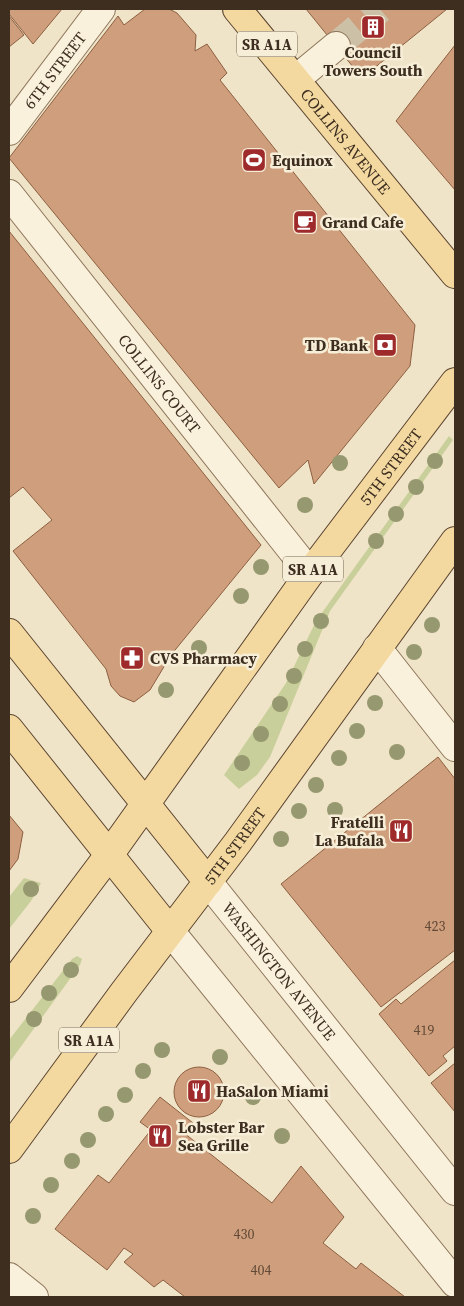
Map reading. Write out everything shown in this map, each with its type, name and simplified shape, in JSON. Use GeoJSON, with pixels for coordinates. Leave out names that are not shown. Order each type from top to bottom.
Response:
{"type":"FeatureCollection","features":[{"type":"Feature","properties":{"kind":"main road","name":"COLLINS AVENUE"},"geometry":{"type":"LineString","coordinates":[[238,9],[455,274]]}},
{"type":"Feature","properties":{"kind":"main road","name":"5TH STREET"},"geometry":{"type":"LineString","coordinates":[[9,988],[110,854],[310,573],[455,382]]}},
{"type":"Feature","properties":{"kind":"main road","name":"5TH STREET"},"geometry":{"type":"LineString","coordinates":[[9,1149],[208,882],[455,541]]}},
{"type":"Feature","properties":{"kind":"main road","name":"WASHINGTON AVENUE"},"geometry":{"type":"LineString","coordinates":[[9,633],[146,802],[208,882]]}},
{"type":"Feature","properties":{"kind":"main road"},"geometry":{"type":"LineString","coordinates":[[9,729],[170,931]]}},
{"type":"Feature","properties":{"kind":"street","name":"6TH STREET"},"geometry":{"type":"LineString","coordinates":[[9,131],[101,9]]}},
{"type":"Feature","properties":{"kind":"street"},"geometry":{"type":"LineString","coordinates":[[296,80],[336,46]]}},
{"type":"Feature","properties":{"kind":"street","name":"COLLINS COURT"},"geometry":{"type":"LineString","coordinates":[[9,194],[310,573]]}},
{"type":"Feature","properties":{"kind":"street"},"geometry":{"type":"LineString","coordinates":[[377,648],[455,747]]}},
{"type":"Feature","properties":{"kind":"street","name":"WASHINGTON AVENUE"},"geometry":{"type":"LineString","coordinates":[[208,882],[455,1191]]}},
{"type":"Feature","properties":{"kind":"street"},"geometry":{"type":"LineString","coordinates":[[170,931],[455,1283]]}},
{"type":"Feature","properties":{"kind":"street"},"geometry":{"type":"LineString","coordinates":[[9,1277],[34,1297]]}},
{"type":"Feature","properties":{"kind":"green space"},"geometry":{"type":"Polygon","coordinates":[[[449,436],[453,440],[330,611],[270,757],[257,775],[239,789],[224,775],[286,683],[316,621],[449,436]]]}},
{"type":"Feature","properties":{"kind":"green space"},"geometry":{"type":"Polygon","coordinates":[[[24,878],[41,883],[31,901],[9,929],[9,897],[24,878]]]}},
{"type":"Feature","properties":{"kind":"green space"},"geometry":{"type":"Polygon","coordinates":[[[77,956],[82,959],[80,965],[9,1063],[9,1040],[72,959],[77,956]]]}},
{"type":"Feature","properties":{"kind":"building"},"geometry":{"type":"Polygon","coordinates":[[[9,9],[62,9],[33,44],[9,14],[9,9]]]}},
{"type":"Feature","properties":{"kind":"building"},"geometry":{"type":"Polygon","coordinates":[[[145,9],[169,9],[177,13],[196,35],[195,51],[207,44],[227,73],[220,80],[415,325],[410,366],[314,484],[308,460],[279,488],[9,158],[118,16],[124,25],[145,9]]]}},
{"type":"Feature","properties":{"kind":"building","name":"Council Towers South"},"geometry":{"type":"Polygon","coordinates":[[[306,9],[447,9],[362,78],[306,9]]]}},
{"type":"Feature","properties":{"kind":"building"},"geometry":{"type":"Polygon","coordinates":[[[9,16],[24,35],[9,47],[9,16]]]}},
{"type":"Feature","properties":{"kind":"building"},"geometry":{"type":"Polygon","coordinates":[[[455,45],[455,190],[396,121],[455,45]]]}},
{"type":"Feature","properties":{"kind":"building"},"geometry":{"type":"Polygon","coordinates":[[[9,231],[261,545],[171,655],[150,690],[134,702],[120,696],[111,686],[106,669],[13,551],[52,520],[23,487],[9,498],[9,231]]]}},
{"type":"Feature","properties":{"kind":"building","name":"Fratelli La Bufala"},"geometry":{"type":"Polygon","coordinates":[[[438,757],[455,779],[455,950],[381,1007],[281,884],[438,757]]]}},
{"type":"Feature","properties":{"kind":"building"},"geometry":{"type":"Polygon","coordinates":[[[9,815],[23,832],[18,859],[9,871],[9,815]]]}},
{"type":"Feature","properties":{"kind":"building"},"geometry":{"type":"Polygon","coordinates":[[[455,960],[455,1046],[443,1056],[447,1061],[429,1076],[379,1014],[396,999],[401,1004],[455,960]]]}},
{"type":"Feature","properties":{"kind":"building"},"geometry":{"type":"Polygon","coordinates":[[[455,1063],[455,1112],[431,1083],[455,1063]]]}},
{"type":"Feature","properties":{"kind":"building"},"geometry":{"type":"Polygon","coordinates":[[[199,1067],[208,1069],[219,1078],[224,1092],[222,1101],[213,1112],[199,1117],[190,1115],[179,1106],[174,1092],[176,1083],[185,1072],[199,1067]]]}},
{"type":"Feature","properties":{"kind":"building"},"geometry":{"type":"Polygon","coordinates":[[[160,1097],[193,1123],[184,1133],[272,1203],[301,1166],[344,1217],[323,1243],[356,1269],[361,1263],[405,1297],[185,1297],[163,1280],[154,1287],[124,1262],[133,1254],[124,1248],[107,1270],[55,1229],[98,1175],[109,1183],[151,1130],[140,1122],[160,1097]]]}},
{"type":"Feature","properties":{"kind":"tunnel"},"geometry":{"type":"LineString","coordinates":[[336,46],[380,9]]}},
{"type":"Feature","properties":{"kind":"place","name":"Council Towers South"},"geometry":{"type":"Point","coordinates":[373,27]}},
{"type":"Feature","properties":{"kind":"place","name":"Equinox"},"geometry":{"type":"Point","coordinates":[254,160]}},
{"type":"Feature","properties":{"kind":"place","name":"Grand Cafe"},"geometry":{"type":"Point","coordinates":[305,222]}},
{"type":"Feature","properties":{"kind":"place","name":"TD Bank"},"geometry":{"type":"Point","coordinates":[385,345]}},
{"type":"Feature","properties":{"kind":"place","name":"CVS Pharmacy"},"geometry":{"type":"Point","coordinates":[132,658]}},
{"type":"Feature","properties":{"kind":"place","name":"Fratelli La Bufala"},"geometry":{"type":"Point","coordinates":[401,831]}},
{"type":"Feature","properties":{"kind":"place","name":"HaSalon Miami"},"geometry":{"type":"Point","coordinates":[199,1091]}},
{"type":"Feature","properties":{"kind":"place","name":"Lobster Bar Sea Grille"},"geometry":{"type":"Point","coordinates":[160,1136]}}]}
